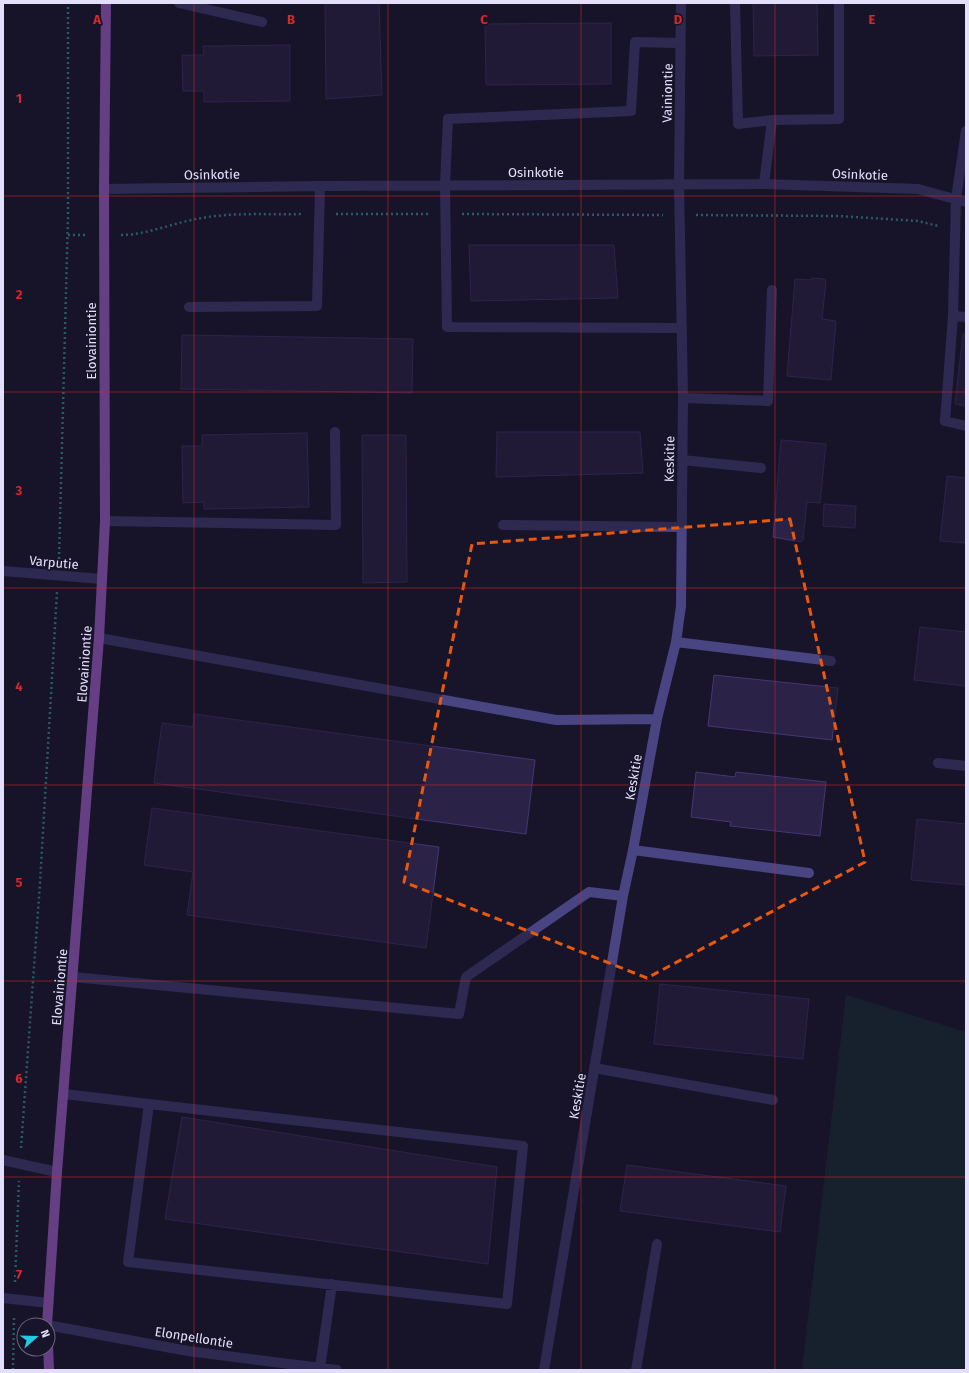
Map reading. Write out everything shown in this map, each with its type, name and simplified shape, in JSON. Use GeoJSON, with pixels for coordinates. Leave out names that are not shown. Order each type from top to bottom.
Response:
{"type":"FeatureCollection","features":[{"type":"Feature","properties":{"kind":"main road","name":"Elovainiontie"},"geometry":{"type":"LineString","coordinates":[[47,1317],[57,1172],[100,638],[105,521],[104,189],[106,3]]}},
{"type":"Feature","properties":{"kind":"main road"},"geometry":{"type":"LineString","coordinates":[[48,1357],[49,1370]]}},
{"type":"Feature","properties":{"kind":"street"},"geometry":{"type":"LineString","coordinates":[[179,3],[262,22]]}},
{"type":"Feature","properties":{"kind":"street","name":"Vainiontie"},"geometry":{"type":"LineString","coordinates":[[679,184],[681,3]]}},
{"type":"Feature","properties":{"kind":"street"},"geometry":{"type":"LineString","coordinates":[[735,3],[738,124],[772,120],[839,119],[840,3]]}},
{"type":"Feature","properties":{"kind":"street"},"geometry":{"type":"LineString","coordinates":[[680,43],[635,42],[631,111],[448,119],[445,185],[447,327],[682,328]]}},
{"type":"Feature","properties":{"kind":"street"},"geometry":{"type":"LineString","coordinates":[[764,184],[772,120]]}},
{"type":"Feature","properties":{"kind":"street"},"geometry":{"type":"LineString","coordinates":[[966,131],[961,201],[954,229],[953,316],[944,421],[966,426]]}},
{"type":"Feature","properties":{"kind":"street","name":"Keskitie"},"geometry":{"type":"LineString","coordinates":[[544,1370],[623,896],[657,719],[676,642],[681,606],[683,398],[679,184]]}},
{"type":"Feature","properties":{"kind":"street","name":"Osinkotie"},"geometry":{"type":"LineString","coordinates":[[104,189],[445,185],[764,184],[918,188],[961,201]]}},
{"type":"Feature","properties":{"kind":"street"},"geometry":{"type":"LineString","coordinates":[[189,307],[317,306],[320,186]]}},
{"type":"Feature","properties":{"kind":"street"},"geometry":{"type":"LineString","coordinates":[[683,398],[768,401],[772,290]]}},
{"type":"Feature","properties":{"kind":"street"},"geometry":{"type":"LineString","coordinates":[[953,316],[966,317]]}},
{"type":"Feature","properties":{"kind":"street"},"geometry":{"type":"LineString","coordinates":[[105,521],[336,525],[335,432]]}},
{"type":"Feature","properties":{"kind":"street"},"geometry":{"type":"LineString","coordinates":[[682,460],[761,468]]}},
{"type":"Feature","properties":{"kind":"street"},"geometry":{"type":"LineString","coordinates":[[504,525],[682,527]]}},
{"type":"Feature","properties":{"kind":"street","name":"Varputie"},"geometry":{"type":"LineString","coordinates":[[3,571],[102,579]]}},
{"type":"Feature","properties":{"kind":"street"},"geometry":{"type":"LineString","coordinates":[[100,638],[556,720],[657,719]]}},
{"type":"Feature","properties":{"kind":"street"},"geometry":{"type":"LineString","coordinates":[[676,642],[831,661]]}},
{"type":"Feature","properties":{"kind":"street"},"geometry":{"type":"LineString","coordinates":[[938,763],[966,766]]}},
{"type":"Feature","properties":{"kind":"street"},"geometry":{"type":"LineString","coordinates":[[633,850],[809,873]]}},
{"type":"Feature","properties":{"kind":"street"},"geometry":{"type":"LineString","coordinates":[[73,977],[459,1014],[466,977],[589,892],[623,896]]}},
{"type":"Feature","properties":{"kind":"street"},"geometry":{"type":"LineString","coordinates":[[594,1068],[773,1100]]}},
{"type":"Feature","properties":{"kind":"street"},"geometry":{"type":"LineString","coordinates":[[64,1094],[523,1146],[507,1304],[128,1262],[149,1104]]}},
{"type":"Feature","properties":{"kind":"street"},"geometry":{"type":"LineString","coordinates":[[3,1160],[20,1162],[57,1172]]}},
{"type":"Feature","properties":{"kind":"street"},"geometry":{"type":"LineString","coordinates":[[636,1370],[657,1244]]}},
{"type":"Feature","properties":{"kind":"street"},"geometry":{"type":"LineString","coordinates":[[320,1368],[332,1284]]}},
{"type":"Feature","properties":{"kind":"street"},"geometry":{"type":"LineString","coordinates":[[3,1298],[48,1303]]}},
{"type":"Feature","properties":{"kind":"street","name":"Elonpellontie"},"geometry":{"type":"LineString","coordinates":[[56,1327],[188,1351],[337,1370]]}},
{"type":"Feature","properties":{"kind":"path"},"geometry":{"type":"LineString","coordinates":[[13,1370],[14,1300],[20,1162],[40,883],[58,575],[68,235],[68,3]]}},
{"type":"Feature","properties":{"kind":"path"},"geometry":{"type":"LineString","coordinates":[[68,235],[129,235],[203,218],[235,214],[838,216],[918,221],[954,229]]}},
{"type":"Feature","properties":{"kind":"highlighted area"},"geometry":{"type":"Polygon","coordinates":[[[790,519],[865,862],[647,978],[404,882],[472,544],[790,519]]]}},
{"type":"Feature","properties":{"kind":"green space"},"geometry":{"type":"Polygon","coordinates":[[[846,995],[966,1032],[966,1370],[802,1370],[846,995]]]}},
{"type":"Feature","properties":{"kind":"building"},"geometry":{"type":"Polygon","coordinates":[[[325,3],[379,3],[382,95],[326,99],[325,3]]]}},
{"type":"Feature","properties":{"kind":"building"},"geometry":{"type":"Polygon","coordinates":[[[753,3],[817,3],[818,55],[754,56],[753,3]]]}},
{"type":"Feature","properties":{"kind":"building"},"geometry":{"type":"Polygon","coordinates":[[[611,23],[611,84],[486,85],[485,24],[611,23]]]}},
{"type":"Feature","properties":{"kind":"building"},"geometry":{"type":"Polygon","coordinates":[[[290,45],[290,101],[204,102],[204,91],[183,91],[182,55],[204,55],[203,46],[290,45]]]}},
{"type":"Feature","properties":{"kind":"building"},"geometry":{"type":"Polygon","coordinates":[[[469,245],[614,245],[618,298],[471,301],[469,245]]]}},
{"type":"Feature","properties":{"kind":"building"},"geometry":{"type":"Polygon","coordinates":[[[812,278],[824,279],[826,281],[822,319],[836,321],[831,380],[787,376],[795,279],[810,280],[812,278]]]}},
{"type":"Feature","properties":{"kind":"building"},"geometry":{"type":"Polygon","coordinates":[[[963,334],[966,334],[966,406],[955,404],[963,334]]]}},
{"type":"Feature","properties":{"kind":"building"},"geometry":{"type":"Polygon","coordinates":[[[182,335],[413,339],[412,393],[181,389],[182,335]]]}},
{"type":"Feature","properties":{"kind":"building"},"geometry":{"type":"Polygon","coordinates":[[[497,432],[640,432],[643,473],[496,477],[497,432]]]}},
{"type":"Feature","properties":{"kind":"building"},"geometry":{"type":"Polygon","coordinates":[[[307,433],[309,507],[204,509],[204,502],[183,503],[182,446],[202,446],[202,435],[307,433]]]}},
{"type":"Feature","properties":{"kind":"building"},"geometry":{"type":"Polygon","coordinates":[[[362,435],[406,435],[407,582],[363,583],[362,435]]]}},
{"type":"Feature","properties":{"kind":"building"},"geometry":{"type":"Polygon","coordinates":[[[781,440],[826,444],[820,503],[807,502],[803,540],[801,542],[773,537],[781,440]]]}},
{"type":"Feature","properties":{"kind":"building"},"geometry":{"type":"Polygon","coordinates":[[[947,476],[966,478],[966,543],[940,541],[947,476]]]}},
{"type":"Feature","properties":{"kind":"building"},"geometry":{"type":"Polygon","coordinates":[[[824,504],[856,506],[855,528],[823,526],[824,504]]]}},
{"type":"Feature","properties":{"kind":"building"},"geometry":{"type":"Polygon","coordinates":[[[920,627],[966,632],[966,686],[914,680],[920,627]]]}},
{"type":"Feature","properties":{"kind":"building"},"geometry":{"type":"Polygon","coordinates":[[[714,675],[838,688],[832,740],[708,726],[714,675]]]}},
{"type":"Feature","properties":{"kind":"building"},"geometry":{"type":"Polygon","coordinates":[[[194,714],[535,760],[526,834],[154,783],[162,723],[193,727],[194,714]]]}},
{"type":"Feature","properties":{"kind":"building"},"geometry":{"type":"Polygon","coordinates":[[[696,772],[735,777],[736,772],[826,782],[820,836],[730,826],[731,822],[691,817],[696,772]]]}},
{"type":"Feature","properties":{"kind":"building"},"geometry":{"type":"Polygon","coordinates":[[[152,808],[439,847],[426,948],[187,915],[193,872],[144,865],[152,808]]]}},
{"type":"Feature","properties":{"kind":"building"},"geometry":{"type":"Polygon","coordinates":[[[917,819],[966,824],[966,885],[911,880],[917,819]]]}},
{"type":"Feature","properties":{"kind":"building"},"geometry":{"type":"Polygon","coordinates":[[[660,984],[809,999],[803,1059],[654,1044],[660,984]]]}},
{"type":"Feature","properties":{"kind":"building"},"geometry":{"type":"Polygon","coordinates":[[[182,1117],[497,1167],[488,1264],[165,1219],[182,1117]]]}},
{"type":"Feature","properties":{"kind":"building"},"geometry":{"type":"Polygon","coordinates":[[[627,1165],[786,1186],[780,1232],[620,1211],[627,1165]]]}}]}
